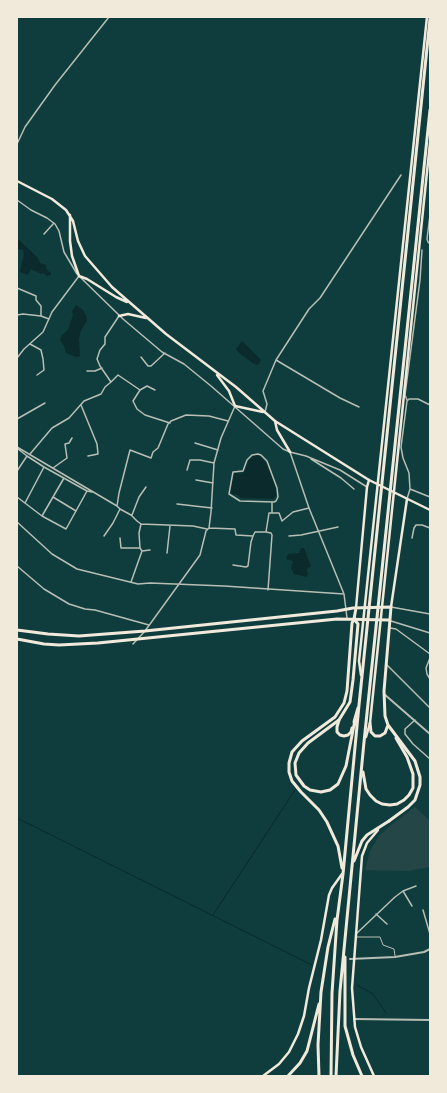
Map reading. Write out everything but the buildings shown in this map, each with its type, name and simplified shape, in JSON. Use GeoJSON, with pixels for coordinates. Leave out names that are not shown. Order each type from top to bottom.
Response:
{"type":"FeatureCollection","features":[{"type":"Feature","properties":{"kind":"highway"},"geometry":{"type":"LineString","coordinates":[[331,1076],[332,993],[338,908],[343,874],[362,678],[361,662],[430,20]]}},
{"type":"Feature","properties":{"kind":"highway"},"geometry":{"type":"LineString","coordinates":[[336,1076],[339,1003],[364,742],[374,662],[430,110]]}},
{"type":"Feature","properties":{"kind":"highway"},"geometry":{"type":"LineString","coordinates":[[17,630],[79,636],[145,631],[356,608],[391,607],[385,671],[385,716],[388,725],[407,756],[414,774],[413,788],[409,795],[397,804],[382,804],[370,795],[366,789],[362,767]]}},
{"type":"Feature","properties":{"kind":"highway"},"geometry":{"type":"LineString","coordinates":[[343,874],[338,846],[327,822],[319,810],[292,781],[289,772],[289,763],[292,752],[302,741],[335,717],[344,703],[347,691],[352,623],[356,608]]}},
{"type":"Feature","properties":{"kind":"highway"},"geometry":{"type":"LineString","coordinates":[[17,639],[58,645],[98,644],[347,618],[389,620]]}},
{"type":"Feature","properties":{"kind":"highway"},"geometry":{"type":"LineString","coordinates":[[354,619],[358,624],[352,693],[349,705],[336,727],[337,732],[342,736],[348,735],[351,732],[359,705]]}},
{"type":"Feature","properties":{"kind":"highway"},"geometry":{"type":"LineString","coordinates":[[339,720],[308,743],[297,756],[295,763],[296,775],[306,788],[321,792],[330,790],[338,784],[346,766],[359,705]]}},
{"type":"Feature","properties":{"kind":"highway"},"geometry":{"type":"LineString","coordinates":[[370,723],[371,732],[375,736],[380,736],[385,733],[388,725]]}},
{"type":"Feature","properties":{"kind":"highway"},"geometry":{"type":"LineString","coordinates":[[352,868],[362,841],[373,830],[389,821],[415,800],[420,784],[420,776],[415,761],[396,738]]}},
{"type":"Feature","properties":{"kind":"highway"},"geometry":{"type":"LineString","coordinates":[[288,1076],[300,1064],[307,1052],[312,1036],[328,947],[338,908]]}},
{"type":"Feature","properties":{"kind":"highway"},"geometry":{"type":"LineString","coordinates":[[346,932],[345,1026],[353,1055],[362,1076]]}},
{"type":"Feature","properties":{"kind":"highway"},"geometry":{"type":"LineString","coordinates":[[319,1076],[318,1045],[321,992]]}},
{"type":"Feature","properties":{"kind":"main road"},"geometry":{"type":"LineString","coordinates":[[361,662],[426,17]]}},
{"type":"Feature","properties":{"kind":"main road"},"geometry":{"type":"LineString","coordinates":[[364,742],[370,723],[374,662],[430,143]]}},
{"type":"Feature","properties":{"kind":"main road"},"geometry":{"type":"LineString","coordinates":[[17,181],[52,199],[70,214],[78,241],[86,256],[106,281],[166,334],[247,396],[275,421],[369,480],[430,510]]}},
{"type":"Feature","properties":{"kind":"main road"},"geometry":{"type":"LineString","coordinates":[[70,214],[71,248],[79,276],[87,279],[116,297],[130,303]]}},
{"type":"Feature","properties":{"kind":"main road"},"geometry":{"type":"LineString","coordinates":[[119,316],[128,314],[147,318]]}},
{"type":"Feature","properties":{"kind":"main road"},"geometry":{"type":"LineString","coordinates":[[215,371],[229,391],[235,406],[265,413]]}},
{"type":"Feature","properties":{"kind":"main road"},"geometry":{"type":"LineString","coordinates":[[275,421],[277,430],[290,452]]}},
{"type":"Feature","properties":{"kind":"main road"},"geometry":{"type":"LineString","coordinates":[[356,608],[367,487],[369,480]]}},
{"type":"Feature","properties":{"kind":"main road"},"geometry":{"type":"LineString","coordinates":[[391,607],[407,499]]}},
{"type":"Feature","properties":{"kind":"main road"},"geometry":{"type":"LineString","coordinates":[[374,1076],[361,1047],[354,1019],[352,988],[362,856],[367,843],[375,832],[389,821]]}},
{"type":"Feature","properties":{"kind":"main road"},"geometry":{"type":"LineString","coordinates":[[263,1076],[279,1064],[289,1052],[298,1034],[304,1016],[329,895],[332,888],[343,874]]}},
{"type":"Feature","properties":{"kind":"street"},"geometry":{"type":"LineString","coordinates":[[17,144],[25,127],[55,85],[109,17]]}},
{"type":"Feature","properties":{"kind":"street"},"geometry":{"type":"LineString","coordinates":[[265,413],[267,404],[263,391],[276,360],[309,309],[320,298],[401,174]]}},
{"type":"Feature","properties":{"kind":"street"},"geometry":{"type":"LineString","coordinates":[[17,200],[54,223],[59,231],[64,252],[79,276],[119,316],[164,353],[184,364],[235,406],[283,449],[340,470],[367,487]]}},
{"type":"Feature","properties":{"kind":"street"},"geometry":{"type":"LineString","coordinates":[[430,215],[427,239],[430,244]]}},
{"type":"Feature","properties":{"kind":"street"},"geometry":{"type":"LineString","coordinates":[[44,234],[54,223]]}},
{"type":"Feature","properties":{"kind":"street"},"geometry":{"type":"LineString","coordinates":[[407,499],[410,489],[408,473],[401,447],[407,400],[405,394],[420,280],[422,250]]}},
{"type":"Feature","properties":{"kind":"street"},"geometry":{"type":"LineString","coordinates":[[17,358],[24,349],[43,332],[52,312],[79,276]]}},
{"type":"Feature","properties":{"kind":"street"},"geometry":{"type":"LineString","coordinates":[[17,288],[36,296],[36,300],[41,306],[40,316]]}},
{"type":"Feature","properties":{"kind":"street"},"geometry":{"type":"LineString","coordinates":[[17,315],[24,314],[40,316],[49,319]]}},
{"type":"Feature","properties":{"kind":"street"},"geometry":{"type":"LineString","coordinates":[[111,382],[97,359],[100,350],[105,344],[105,338],[108,332],[119,316]]}},
{"type":"Feature","properties":{"kind":"street"},"geometry":{"type":"LineString","coordinates":[[30,344],[40,350],[43,359],[44,370],[37,374]]}},
{"type":"Feature","properties":{"kind":"street"},"geometry":{"type":"LineString","coordinates":[[141,357],[148,366],[151,366],[164,353]]}},
{"type":"Feature","properties":{"kind":"street"},"geometry":{"type":"LineString","coordinates":[[276,360],[340,398],[359,407]]}},
{"type":"Feature","properties":{"kind":"street"},"geometry":{"type":"LineString","coordinates":[[87,371],[95,371],[102,368]]}},
{"type":"Feature","properties":{"kind":"street"},"geometry":{"type":"LineString","coordinates":[[30,455],[52,428],[69,418],[84,401],[101,394],[105,387],[118,375],[140,390]]}},
{"type":"Feature","properties":{"kind":"street"},"geometry":{"type":"LineString","coordinates":[[155,390],[148,386],[140,390],[132,401],[137,409],[145,415],[170,423]]}},
{"type":"Feature","properties":{"kind":"street"},"geometry":{"type":"LineString","coordinates":[[407,400],[418,399],[430,405]]}},
{"type":"Feature","properties":{"kind":"street"},"geometry":{"type":"LineString","coordinates":[[17,419],[45,403]]}},
{"type":"Feature","properties":{"kind":"street"},"geometry":{"type":"LineString","coordinates":[[81,405],[97,444],[98,454],[88,456]]}},
{"type":"Feature","properties":{"kind":"street"},"geometry":{"type":"LineString","coordinates":[[133,644],[150,625],[200,556],[208,529],[212,508],[214,463],[221,438],[235,406]]}},
{"type":"Feature","properties":{"kind":"street"},"geometry":{"type":"LineString","coordinates":[[117,506],[130,450],[151,458],[153,452],[158,448],[170,423],[186,415],[209,416],[228,421]]}},
{"type":"Feature","properties":{"kind":"street"},"geometry":{"type":"LineString","coordinates":[[53,468],[67,458],[65,444],[69,443],[72,438]]}},
{"type":"Feature","properties":{"kind":"street"},"geometry":{"type":"LineString","coordinates":[[195,443],[218,450]]}},
{"type":"Feature","properties":{"kind":"street"},"geometry":{"type":"LineString","coordinates":[[17,447],[132,515],[141,524],[193,526],[208,529],[235,529],[236,535],[253,536]]}},
{"type":"Feature","properties":{"kind":"street"},"geometry":{"type":"LineString","coordinates":[[17,447],[27,456],[44,467],[87,491],[94,492]]}},
{"type":"Feature","properties":{"kind":"street"},"geometry":{"type":"LineString","coordinates":[[290,452],[309,508],[344,594],[347,618]]}},
{"type":"Feature","properties":{"kind":"street"},"geometry":{"type":"LineString","coordinates":[[255,454],[259,454],[265,459],[276,485],[278,497],[276,501],[272,502],[240,501],[229,494],[233,472],[243,471],[248,460],[255,454]]}},
{"type":"Feature","properties":{"kind":"street"},"geometry":{"type":"LineString","coordinates":[[17,472],[27,456]]}},
{"type":"Feature","properties":{"kind":"street"},"geometry":{"type":"LineString","coordinates":[[310,458],[341,478],[354,489]]}},
{"type":"Feature","properties":{"kind":"street"},"geometry":{"type":"LineString","coordinates":[[187,470],[190,460],[200,460],[214,463]]}},
{"type":"Feature","properties":{"kind":"street"},"geometry":{"type":"LineString","coordinates":[[25,503],[44,467]]}},
{"type":"Feature","properties":{"kind":"street"},"geometry":{"type":"LineString","coordinates":[[42,516],[64,478]]}},
{"type":"Feature","properties":{"kind":"street"},"geometry":{"type":"LineString","coordinates":[[196,480],[213,483]]}},
{"type":"Feature","properties":{"kind":"street"},"geometry":{"type":"LineString","coordinates":[[132,515],[139,497],[146,487]]}},
{"type":"Feature","properties":{"kind":"street"},"geometry":{"type":"LineString","coordinates":[[410,489],[430,497]]}},
{"type":"Feature","properties":{"kind":"street"},"geometry":{"type":"LineString","coordinates":[[17,497],[42,516],[66,529],[87,491]]}},
{"type":"Feature","properties":{"kind":"street"},"geometry":{"type":"LineString","coordinates":[[53,497],[76,511]]}},
{"type":"Feature","properties":{"kind":"street"},"geometry":{"type":"LineString","coordinates":[[272,502],[272,513]]}},
{"type":"Feature","properties":{"kind":"street"},"geometry":{"type":"LineString","coordinates":[[178,504],[212,508]]}},
{"type":"Feature","properties":{"kind":"street"},"geometry":{"type":"LineString","coordinates":[[266,532],[269,513],[279,513],[282,521],[293,512],[309,508]]}},
{"type":"Feature","properties":{"kind":"street"},"geometry":{"type":"LineString","coordinates":[[104,536],[120,509]]}},
{"type":"Feature","properties":{"kind":"street"},"geometry":{"type":"LineString","coordinates":[[17,522],[52,554],[65,563],[82,570],[138,584],[150,583],[344,594]]}},
{"type":"Feature","properties":{"kind":"street"},"geometry":{"type":"LineString","coordinates":[[141,524],[139,533],[140,548],[142,551]]}},
{"type":"Feature","properties":{"kind":"street"},"geometry":{"type":"LineString","coordinates":[[412,538],[416,525],[422,524],[430,528]]}},
{"type":"Feature","properties":{"kind":"street"},"geometry":{"type":"LineString","coordinates":[[167,553],[170,526]]}},
{"type":"Feature","properties":{"kind":"street"},"geometry":{"type":"LineString","coordinates":[[289,536],[301,536],[338,527]]}},
{"type":"Feature","properties":{"kind":"street"},"geometry":{"type":"LineString","coordinates":[[233,565],[248,566],[251,542],[254,532],[270,532],[272,536],[268,590]]}},
{"type":"Feature","properties":{"kind":"street"},"geometry":{"type":"LineString","coordinates":[[120,538],[121,548],[140,548]]}},
{"type":"Feature","properties":{"kind":"street"},"geometry":{"type":"LineString","coordinates":[[142,551],[150,550]]}},
{"type":"Feature","properties":{"kind":"street"},"geometry":{"type":"LineString","coordinates":[[131,582],[142,551]]}},
{"type":"Feature","properties":{"kind":"street"},"geometry":{"type":"LineString","coordinates":[[17,566],[44,588],[69,604],[150,625]]}},
{"type":"Feature","properties":{"kind":"street"},"geometry":{"type":"LineString","coordinates":[[391,607],[430,614]]}},
{"type":"Feature","properties":{"kind":"street"},"geometry":{"type":"LineString","coordinates":[[389,620],[430,633]]}},
{"type":"Feature","properties":{"kind":"street"},"geometry":{"type":"LineString","coordinates":[[396,629],[398,623]]}},
{"type":"Feature","properties":{"kind":"street"},"geometry":{"type":"LineString","coordinates":[[388,627],[396,629],[430,654]]}},
{"type":"Feature","properties":{"kind":"street"},"geometry":{"type":"LineString","coordinates":[[430,658],[426,668],[430,679]]}},
{"type":"Feature","properties":{"kind":"street"},"geometry":{"type":"LineString","coordinates":[[386,664],[430,708]]}},
{"type":"Feature","properties":{"kind":"street"},"geometry":{"type":"LineString","coordinates":[[385,671],[390,668]]}},
{"type":"Feature","properties":{"kind":"street"},"geometry":{"type":"LineString","coordinates":[[384,694],[430,734]]}},
{"type":"Feature","properties":{"kind":"street"},"geometry":{"type":"LineString","coordinates":[[415,720],[405,729],[405,734],[413,744],[430,759]]}},
{"type":"Feature","properties":{"kind":"street"},"geometry":{"type":"LineString","coordinates":[[357,935],[395,896],[416,886]]}},
{"type":"Feature","properties":{"kind":"street"},"geometry":{"type":"LineString","coordinates":[[403,891],[412,906]]}},
{"type":"Feature","properties":{"kind":"street"},"geometry":{"type":"LineString","coordinates":[[423,910],[430,934]]}},
{"type":"Feature","properties":{"kind":"street"},"geometry":{"type":"LineString","coordinates":[[376,914],[387,924]]}},
{"type":"Feature","properties":{"kind":"street"},"geometry":{"type":"LineString","coordinates":[[350,959],[395,957],[424,952],[430,949]]}},
{"type":"Feature","properties":{"kind":"street"},"geometry":{"type":"LineString","coordinates":[[316,960],[321,959]]}},
{"type":"Feature","properties":{"kind":"street"},"geometry":{"type":"LineString","coordinates":[[354,1019],[430,1020]]}},
{"type":"Feature","properties":{"kind":"lane"},"geometry":{"type":"LineString","coordinates":[[357,935],[380,937],[383,945],[394,949],[395,957]]}},
{"type":"Feature","properties":{"kind":"shaded area"},"geometry":{"type":"Polygon","coordinates":[[[17,238],[38,258],[40,263],[46,265],[46,268],[51,275],[47,276],[31,269],[28,275],[20,272],[24,254],[23,250],[17,249],[17,238]]]}},
{"type":"Feature","properties":{"kind":"shaded area"},"geometry":{"type":"Polygon","coordinates":[[[76,305],[83,310],[87,318],[87,321],[81,330],[79,339],[80,356],[77,357],[66,353],[60,340],[62,335],[68,330],[73,315],[72,311],[76,305]]]}},
{"type":"Feature","properties":{"kind":"shaded area"},"geometry":{"type":"Polygon","coordinates":[[[242,341],[261,360],[258,365],[254,364],[236,349],[242,341]]]}},
{"type":"Feature","properties":{"kind":"shaded area"},"geometry":{"type":"Polygon","coordinates":[[[255,455],[260,456],[266,463],[276,487],[276,495],[274,499],[240,498],[238,495],[230,492],[234,473],[242,474],[249,459],[255,455]]]}},
{"type":"Feature","properties":{"kind":"shaded area"},"geometry":{"type":"Polygon","coordinates":[[[301,548],[304,548],[311,566],[307,569],[307,577],[293,574],[294,573],[291,569],[293,561],[286,559],[288,554],[299,553],[301,548]]]}},
{"type":"Feature","properties":{"kind":"shaded area"},"geometry":{"type":"Polygon","coordinates":[[[415,807],[430,821],[430,867],[408,871],[365,870],[370,851],[379,836],[415,807]]]}},
{"type":"Feature","properties":{"kind":"waterway"},"geometry":{"type":"LineString","coordinates":[[213,915],[295,790]]}},
{"type":"Feature","properties":{"kind":"waterway"},"geometry":{"type":"LineString","coordinates":[[17,818],[312,965]]}},
{"type":"Feature","properties":{"kind":"waterway"},"geometry":{"type":"LineString","coordinates":[[357,985],[373,994],[386,1013]]}}]}
